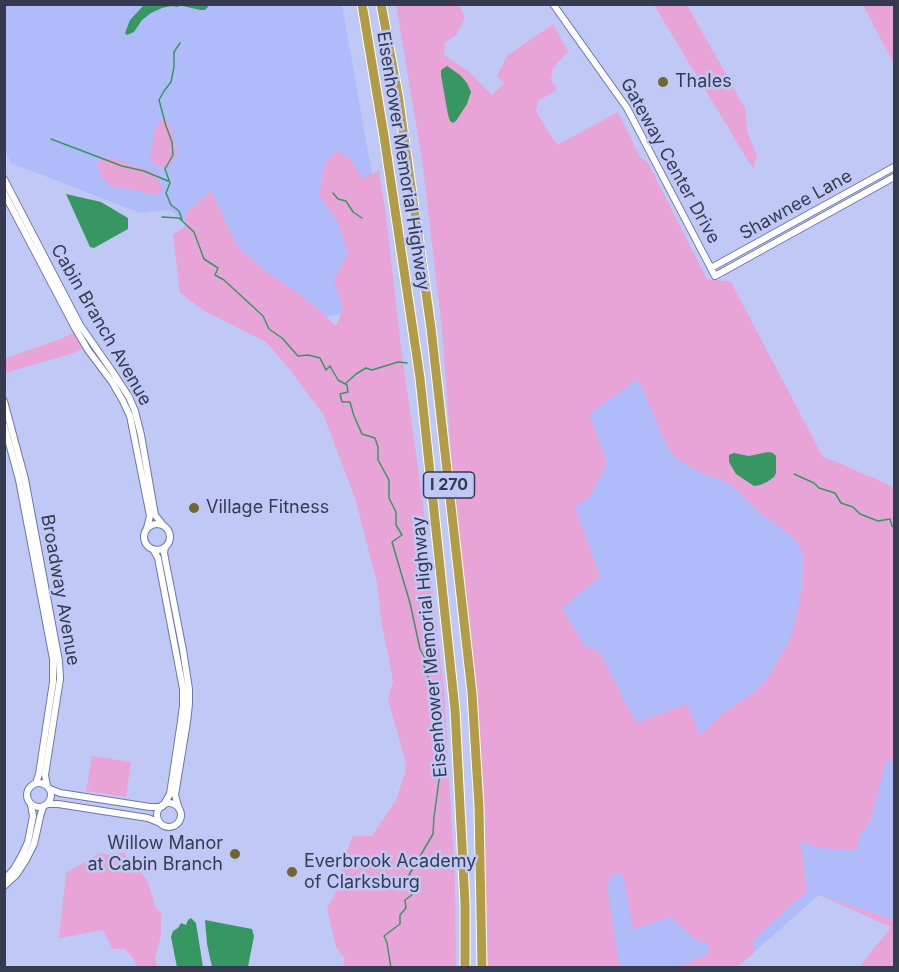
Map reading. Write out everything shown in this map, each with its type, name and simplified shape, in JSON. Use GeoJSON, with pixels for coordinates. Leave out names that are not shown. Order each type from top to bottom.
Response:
{"type":"FeatureCollection","features":[{"type":"Feature","properties":{"kind":"highway","name":"Eisenhower Memorial Highway"},"geometry":{"type":"LineString","coordinates":[[362,4],[420,378],[455,710],[465,904],[465,968]]}},
{"type":"Feature","properties":{"kind":"highway","name":"Eisenhower Memorial Highway"},"geometry":{"type":"LineString","coordinates":[[381,4],[398,95],[431,328],[470,672],[479,807],[482,968]]}},
{"type":"Feature","properties":{"kind":"street","name":"Gateway Center Drive"},"geometry":{"type":"LineString","coordinates":[[553,4],[627,108],[716,276]]}},
{"type":"Feature","properties":{"kind":"street","name":"Shawnee Lane"},"geometry":{"type":"LineString","coordinates":[[711,268],[894,167]]}},
{"type":"Feature","properties":{"kind":"street","name":"Shawnee Lane"},"geometry":{"type":"LineString","coordinates":[[716,276],[894,177]]}},
{"type":"Feature","properties":{"kind":"street","name":"Cabin Branch Avenue"},"geometry":{"type":"LineString","coordinates":[[4,179],[80,325],[112,370],[135,411],[155,515],[163,525]]}},
{"type":"Feature","properties":{"kind":"street","name":"Cabin Branch Avenue"},"geometry":{"type":"LineString","coordinates":[[4,193],[75,328],[112,382],[130,416],[150,516],[147,528]]}},
{"type":"Feature","properties":{"kind":"street","name":"Broadway Avenue"},"geometry":{"type":"LineString","coordinates":[[4,401],[25,479],[60,661],[60,679],[45,775],[48,787]]}},
{"type":"Feature","properties":{"kind":"street","name":"Broadway Avenue"},"geometry":{"type":"LineString","coordinates":[[4,424],[19,480],[53,667],[51,700],[36,783]]}},
{"type":"Feature","properties":{"kind":"street"},"geometry":{"type":"LineString","coordinates":[[156,524],[163,525],[170,534],[169,542],[165,547],[158,550],[153,549],[148,546],[144,535],[147,528],[156,524]]}},
{"type":"Feature","properties":{"kind":"street"},"geometry":{"type":"LineString","coordinates":[[31,805],[39,808],[58,804],[148,818],[169,827],[177,824],[181,818],[175,795],[189,704],[189,689],[164,557],[165,547]]}},
{"type":"Feature","properties":{"kind":"street"},"geometry":{"type":"LineString","coordinates":[[153,549],[158,558],[183,689],[182,713],[170,794],[158,813],[160,823]]}},
{"type":"Feature","properties":{"kind":"street"},"geometry":{"type":"LineString","coordinates":[[4,880],[14,869],[28,842],[33,816],[27,795],[30,787],[36,783],[60,793],[150,807],[170,804],[179,809]]}},
{"type":"Feature","properties":{"kind":"street"},"geometry":{"type":"LineString","coordinates":[[4,886],[16,875],[34,844],[40,817],[51,799],[52,794],[48,787]]}},
{"type":"Feature","properties":{"kind":"shaded area"},"geometry":{"type":"Polygon","coordinates":[[[207,4],[208,7],[205,10],[179,5],[162,8],[151,13],[142,20],[134,32],[127,35],[125,33],[130,20],[144,5],[207,4]]]}},
{"type":"Feature","properties":{"kind":"shaded area"},"geometry":{"type":"Polygon","coordinates":[[[4,5],[342,5],[395,304],[309,320],[233,256],[169,210],[140,213],[11,163],[4,148],[4,5]]]}},
{"type":"Feature","properties":{"kind":"shaded area"},"geometry":{"type":"Polygon","coordinates":[[[396,5],[459,5],[465,17],[457,34],[445,43],[444,55],[469,72],[492,95],[504,83],[497,76],[507,56],[553,24],[568,51],[553,68],[551,79],[557,90],[538,101],[536,112],[557,145],[618,112],[640,157],[648,163],[707,279],[731,282],[823,457],[894,487],[894,761],[886,760],[870,822],[859,836],[857,850],[820,848],[800,841],[807,891],[753,940],[754,953],[737,967],[677,967],[708,954],[708,943],[696,940],[670,917],[633,930],[623,874],[613,873],[607,886],[620,967],[488,967],[442,329],[422,160],[396,5]],[[638,379],[589,414],[607,463],[590,496],[575,507],[600,577],[562,608],[587,651],[589,646],[600,654],[636,723],[687,704],[700,735],[723,713],[753,693],[767,679],[785,648],[791,637],[798,611],[803,555],[797,542],[789,534],[761,514],[735,488],[693,469],[675,457],[668,448],[638,379]]]}},
{"type":"Feature","properties":{"kind":"shaded area"},"geometry":{"type":"Polygon","coordinates":[[[654,5],[687,5],[746,110],[747,132],[757,155],[753,169],[654,5]]]}},
{"type":"Feature","properties":{"kind":"shaded area"},"geometry":{"type":"Polygon","coordinates":[[[863,5],[894,5],[894,64],[863,5]]]}},
{"type":"Feature","properties":{"kind":"shaded area"},"geometry":{"type":"Polygon","coordinates":[[[447,66],[460,75],[471,92],[467,104],[453,123],[448,115],[441,75],[441,70],[447,66]]]}},
{"type":"Feature","properties":{"kind":"shaded area"},"geometry":{"type":"Polygon","coordinates":[[[163,117],[171,127],[177,152],[172,163],[165,169],[152,163],[150,157],[154,132],[163,117]]]}},
{"type":"Feature","properties":{"kind":"shaded area"},"geometry":{"type":"Polygon","coordinates":[[[336,151],[350,159],[363,179],[379,170],[386,215],[444,690],[455,878],[456,967],[343,967],[345,959],[336,947],[327,908],[342,881],[342,862],[353,836],[372,836],[396,800],[406,763],[388,699],[393,681],[381,620],[377,583],[355,498],[323,414],[266,342],[203,310],[180,293],[173,234],[184,228],[187,212],[211,191],[237,246],[265,271],[303,296],[336,326],[343,309],[334,280],[348,252],[337,220],[319,196],[325,163],[336,151]]]}},
{"type":"Feature","properties":{"kind":"shaded area"},"geometry":{"type":"Polygon","coordinates":[[[109,157],[156,173],[163,191],[155,195],[110,186],[100,174],[97,162],[109,157]]]}},
{"type":"Feature","properties":{"kind":"shaded area"},"geometry":{"type":"Polygon","coordinates":[[[644,162],[894,658],[894,920],[819,895],[737,967],[493,967],[502,298],[644,162]]]}},
{"type":"Feature","properties":{"kind":"shaded area"},"geometry":{"type":"Polygon","coordinates":[[[66,194],[101,202],[128,218],[128,229],[94,248],[90,247],[66,194]]]}},
{"type":"Feature","properties":{"kind":"shaded area"},"geometry":{"type":"Polygon","coordinates":[[[74,332],[85,348],[5,373],[5,358],[61,339],[74,332]]]}},
{"type":"Feature","properties":{"kind":"shaded area"},"geometry":{"type":"Polygon","coordinates":[[[768,452],[776,456],[776,473],[774,477],[760,485],[754,486],[736,474],[729,462],[729,455],[734,453],[749,456],[768,452]]]}},
{"type":"Feature","properties":{"kind":"shaded area"},"geometry":{"type":"Polygon","coordinates":[[[92,756],[131,762],[126,797],[86,791],[92,756]]]}},
{"type":"Feature","properties":{"kind":"shaded area"},"geometry":{"type":"Polygon","coordinates":[[[123,852],[148,881],[155,906],[161,913],[161,936],[155,958],[157,967],[137,967],[134,959],[125,949],[112,949],[103,930],[59,938],[66,873],[100,853],[110,855],[123,852]]]}},
{"type":"Feature","properties":{"kind":"shaded area"},"geometry":{"type":"Polygon","coordinates":[[[819,895],[894,920],[894,967],[859,967],[891,927],[819,895]]]}},
{"type":"Feature","properties":{"kind":"shaded area"},"geometry":{"type":"Polygon","coordinates":[[[191,918],[196,923],[203,967],[177,967],[171,937],[173,931],[181,923],[186,925],[191,918]]]}},
{"type":"Feature","properties":{"kind":"shaded area"},"geometry":{"type":"Polygon","coordinates":[[[205,920],[252,929],[254,936],[248,967],[212,967],[205,920]]]}},
{"type":"Feature","properties":{"kind":"waterway"},"geometry":{"type":"LineString","coordinates":[[180,43],[174,52],[171,82],[159,100],[172,142],[173,155],[165,169],[170,183],[166,193],[171,205],[179,211],[182,220]]}},
{"type":"Feature","properties":{"kind":"waterway"},"geometry":{"type":"LineString","coordinates":[[51,139],[168,181]]}},
{"type":"Feature","properties":{"kind":"waterway"},"geometry":{"type":"LineString","coordinates":[[333,193],[338,199],[346,201],[353,212],[362,218]]}},
{"type":"Feature","properties":{"kind":"waterway"},"geometry":{"type":"LineString","coordinates":[[162,217],[179,218],[194,232],[204,259],[218,268],[215,275],[224,280],[263,316],[269,329],[282,338],[298,356],[308,355],[320,358],[326,370],[330,366],[338,380],[347,385],[348,392],[340,394],[342,402],[350,402],[362,434],[375,438],[378,460],[389,480],[389,498],[396,512],[396,525],[402,535],[392,542],[410,603],[420,649],[425,658],[424,666],[436,698],[441,765],[433,834],[409,875],[413,894],[405,900],[406,908],[400,915],[400,924],[384,936],[391,968]]}},
{"type":"Feature","properties":{"kind":"waterway"},"geometry":{"type":"LineString","coordinates":[[346,383],[366,368],[372,370],[398,362],[407,363]]}},
{"type":"Feature","properties":{"kind":"waterway"},"geometry":{"type":"LineString","coordinates":[[794,474],[814,483],[819,488],[835,493],[841,503],[853,507],[860,514],[878,521],[890,519],[894,527]]}},
{"type":"Feature","properties":{"kind":"place","name":"Thales"},"geometry":{"type":"Point","coordinates":[663,82]}},
{"type":"Feature","properties":{"kind":"place","name":"Village Fitness"},"geometry":{"type":"Point","coordinates":[194,508]}},
{"type":"Feature","properties":{"kind":"place","name":"Willow Manor at Cabin Branch"},"geometry":{"type":"Point","coordinates":[235,854]}},
{"type":"Feature","properties":{"kind":"place","name":"Everbrook Academy of Clarksburg"},"geometry":{"type":"Point","coordinates":[292,872]}}]}
